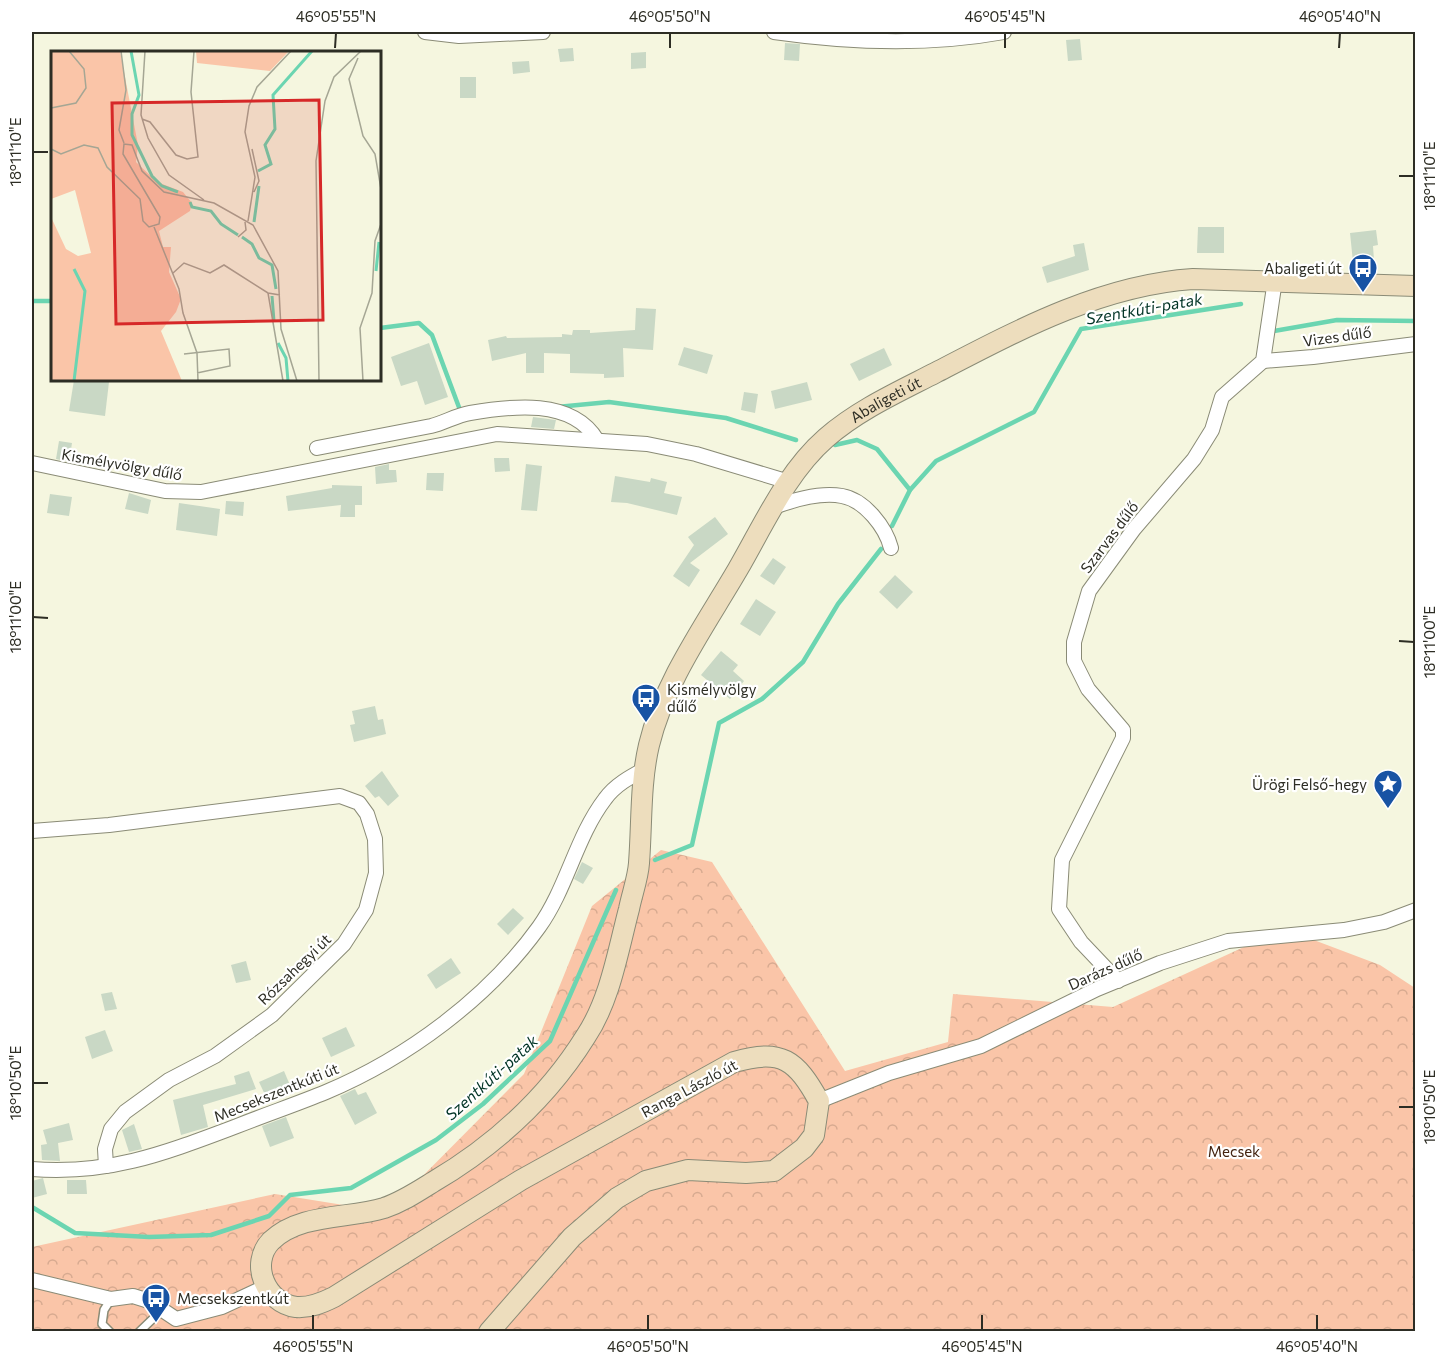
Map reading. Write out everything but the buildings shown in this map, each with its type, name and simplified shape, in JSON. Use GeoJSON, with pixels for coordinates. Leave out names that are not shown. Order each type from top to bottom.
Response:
{"type":"FeatureCollection","features":[{"type":"Feature","properties":{"kind":"main road","name":"Abaligeti út"},"geometry":{"type":"LineString","coordinates":[[265,1287],[262,1262],[267,1245],[276,1237],[305,1222],[381,1209],[401,1201],[448,1173],[492,1141],[531,1108],[558,1076],[590,1031],[612,972],[639,868],[645,769],[650,742],[664,702],[789,482],[827,437],[877,403],[1069,309],[1118,292],[1163,281],[1275,280],[1416,286]]}},
{"type":"Feature","properties":{"kind":"main road","name":"Ranga László út"},"geometry":{"type":"LineString","coordinates":[[265,1287],[271,1296],[294,1307],[313,1306],[334,1298],[521,1180],[734,1062],[752,1057],[771,1056],[796,1065],[819,1101]]}},
{"type":"Feature","properties":{"kind":"main road"},"geometry":{"type":"LineString","coordinates":[[489,1332],[572,1237],[617,1198],[646,1181],[688,1170],[747,1173],[774,1171],[804,1148],[814,1134],[819,1101]]}},
{"type":"Feature","properties":{"kind":"street"},"geometry":{"type":"LineString","coordinates":[[425,32],[459,36],[543,32]]}},
{"type":"Feature","properties":{"kind":"street"},"geometry":{"type":"LineString","coordinates":[[774,32],[840,41],[916,42],[1004,32]]}},
{"type":"Feature","properties":{"kind":"street"},"geometry":{"type":"LineString","coordinates":[[1263,361],[1275,280]]}},
{"type":"Feature","properties":{"kind":"street","name":"Vizes dűlő"},"geometry":{"type":"LineString","coordinates":[[1263,361],[1416,344]]}},
{"type":"Feature","properties":{"kind":"street","name":"Szarvas dűlő"},"geometry":{"type":"LineString","coordinates":[[1118,981],[1081,942],[1059,909],[1062,860],[1123,738],[1123,730],[1088,689],[1074,661],[1074,642],[1089,591],[1134,529],[1194,459],[1212,430],[1222,397],[1263,361]]}},
{"type":"Feature","properties":{"kind":"street"},"geometry":{"type":"LineString","coordinates":[[318,448],[442,423],[468,413],[527,409],[554,409],[581,421],[597,440]]}},
{"type":"Feature","properties":{"kind":"street","name":"Kismélyvölgy dűlő"},"geometry":{"type":"LineString","coordinates":[[32,464],[165,490],[201,492],[497,434],[647,444],[696,454],[789,482]]}},
{"type":"Feature","properties":{"kind":"street"},"geometry":{"type":"LineString","coordinates":[[774,507],[790,501],[844,496],[864,508],[887,532],[891,548]]}},
{"type":"Feature","properties":{"kind":"street","name":"Mecsekszentkúti út"},"geometry":{"type":"LineString","coordinates":[[32,1169],[80,1170],[139,1161],[328,1091],[390,1058],[444,1023],[479,996],[514,959],[540,925],[565,882],[585,835],[605,798],[623,781],[645,769]]}},
{"type":"Feature","properties":{"kind":"street","name":"Rózsahegyi út"},"geometry":{"type":"LineString","coordinates":[[32,831],[120,824],[340,796],[358,803],[368,814],[375,839],[376,873],[366,910],[344,944],[272,1015],[215,1056],[169,1080],[125,1112],[111,1129],[105,1149],[106,1166]]}},
{"type":"Feature","properties":{"kind":"street","name":"Darázs dűlő"},"geometry":{"type":"LineString","coordinates":[[819,1101],[890,1073],[981,1046],[1160,963],[1228,941],[1344,930],[1384,922],[1416,910]]}},
{"type":"Feature","properties":{"kind":"street"},"geometry":{"type":"LineString","coordinates":[[32,1280],[111,1299],[133,1296],[163,1309],[176,1319],[222,1307],[265,1287]]}},
{"type":"Feature","properties":{"kind":"lane"},"geometry":{"type":"LineString","coordinates":[[110,1332],[102,1324],[104,1310],[111,1299]]}},
{"type":"Feature","properties":{"kind":"lane"},"geometry":{"type":"LineString","coordinates":[[139,1332],[163,1309]]}},
{"type":"Feature","properties":{"kind":"green space","name":"Mecsek"},"geometry":{"type":"Polygon","coordinates":[[[661,850],[712,862],[845,1071],[948,1042],[953,994],[1113,1007],[1268,936],[1290,931],[1380,965],[1415,988],[1415,1331],[32,1331],[32,1247],[275,1194],[387,1212],[524,1074],[592,906],[661,850]]]}},
{"type":"Feature","properties":{"kind":"waterway"},"geometry":{"type":"LineString","coordinates":[[32,301],[51,301]]}},
{"type":"Feature","properties":{"kind":"waterway","name":"Szentkúti-patak"},"geometry":{"type":"LineString","coordinates":[[892,526],[910,490],[936,461],[1034,412],[1081,329],[1241,304]]}},
{"type":"Feature","properties":{"kind":"waterway","name":"Szentkúti-patak"},"geometry":{"type":"LineString","coordinates":[[1274,331],[1337,320],[1416,321]]}},
{"type":"Feature","properties":{"kind":"waterway"},"geometry":{"type":"LineString","coordinates":[[381,328],[419,323],[432,335],[460,410],[463,410]]}},
{"type":"Feature","properties":{"kind":"waterway"},"geometry":{"type":"LineString","coordinates":[[557,407],[609,402],[726,418],[796,440]]}},
{"type":"Feature","properties":{"kind":"waterway"},"geometry":{"type":"LineString","coordinates":[[835,445],[857,440],[877,449],[910,490]]}},
{"type":"Feature","properties":{"kind":"waterway","name":"Szentkúti-patak"},"geometry":{"type":"LineString","coordinates":[[655,860],[692,845],[719,723],[762,699],[803,662],[838,604],[881,549]]}},
{"type":"Feature","properties":{"kind":"waterway","name":"Szentkúti-patak"},"geometry":{"type":"LineString","coordinates":[[32,1207],[75,1233],[149,1237],[211,1235],[269,1216],[290,1195],[351,1188],[436,1140],[483,1104],[550,1041],[616,890]]}},
{"type":"Feature","properties":{"kind":"place","name":"Abaligeti út"},"geometry":{"type":"Point","coordinates":[1363,294]}},
{"type":"Feature","properties":{"kind":"place","name":"Kismélyvölgy dűlő"},"geometry":{"type":"Point","coordinates":[646,724]}},
{"type":"Feature","properties":{"kind":"place","name":"Ürögi Felső-hegy"},"geometry":{"type":"Point","coordinates":[1388,810]}},
{"type":"Feature","properties":{"kind":"place","name":"Mecsekszentkút"},"geometry":{"type":"Point","coordinates":[156,1324]}}]}
